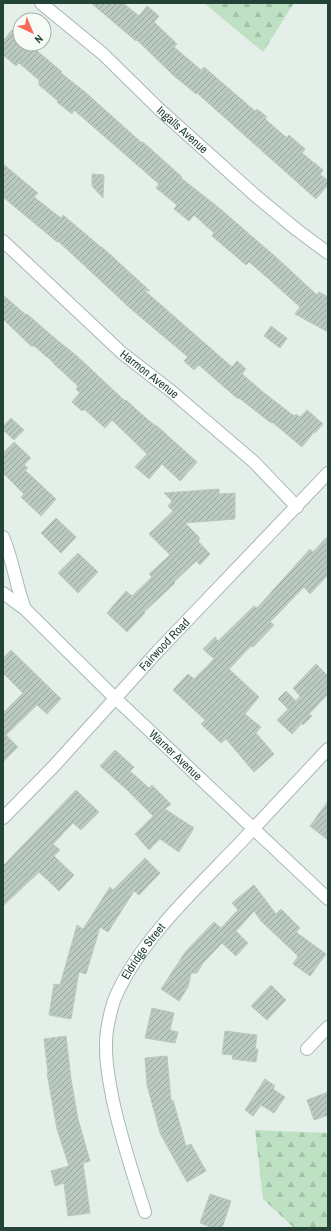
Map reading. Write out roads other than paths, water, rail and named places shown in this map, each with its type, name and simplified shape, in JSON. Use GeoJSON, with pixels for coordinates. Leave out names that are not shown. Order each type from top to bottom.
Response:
{"type":"FeatureCollection","features":[{"type":"Feature","properties":{"kind":"street","name":"Ingalls Avenue"},"geometry":{"type":"LineString","coordinates":[[41,3],[103,54],[159,109],[257,197],[296,230],[328,253]]}},
{"type":"Feature","properties":{"kind":"street","name":"Harmon Avenue"},"geometry":{"type":"LineString","coordinates":[[3,241],[122,353],[171,391],[254,462],[297,507]]}},
{"type":"Feature","properties":{"kind":"street","name":"Fairwood Road"},"geometry":{"type":"LineString","coordinates":[[3,818],[54,766],[158,651],[328,473]]}},
{"type":"Feature","properties":{"kind":"street","name":"Warner Avenue"},"geometry":{"type":"LineString","coordinates":[[3,538],[7,547],[18,591],[25,609]]}},
{"type":"Feature","properties":{"kind":"street","name":"Warner Avenue"},"geometry":{"type":"LineString","coordinates":[[3,593],[25,609],[115,698],[328,899]]}},
{"type":"Feature","properties":{"kind":"street","name":"Eldridge Street"},"geometry":{"type":"LineString","coordinates":[[145,1212],[127,1158],[115,1113],[109,1079],[107,1031],[114,999],[130,970],[153,936],[328,749]]}},
{"type":"Feature","properties":{"kind":"street"},"geometry":{"type":"LineString","coordinates":[[307,1049],[328,1027]]}}]}
